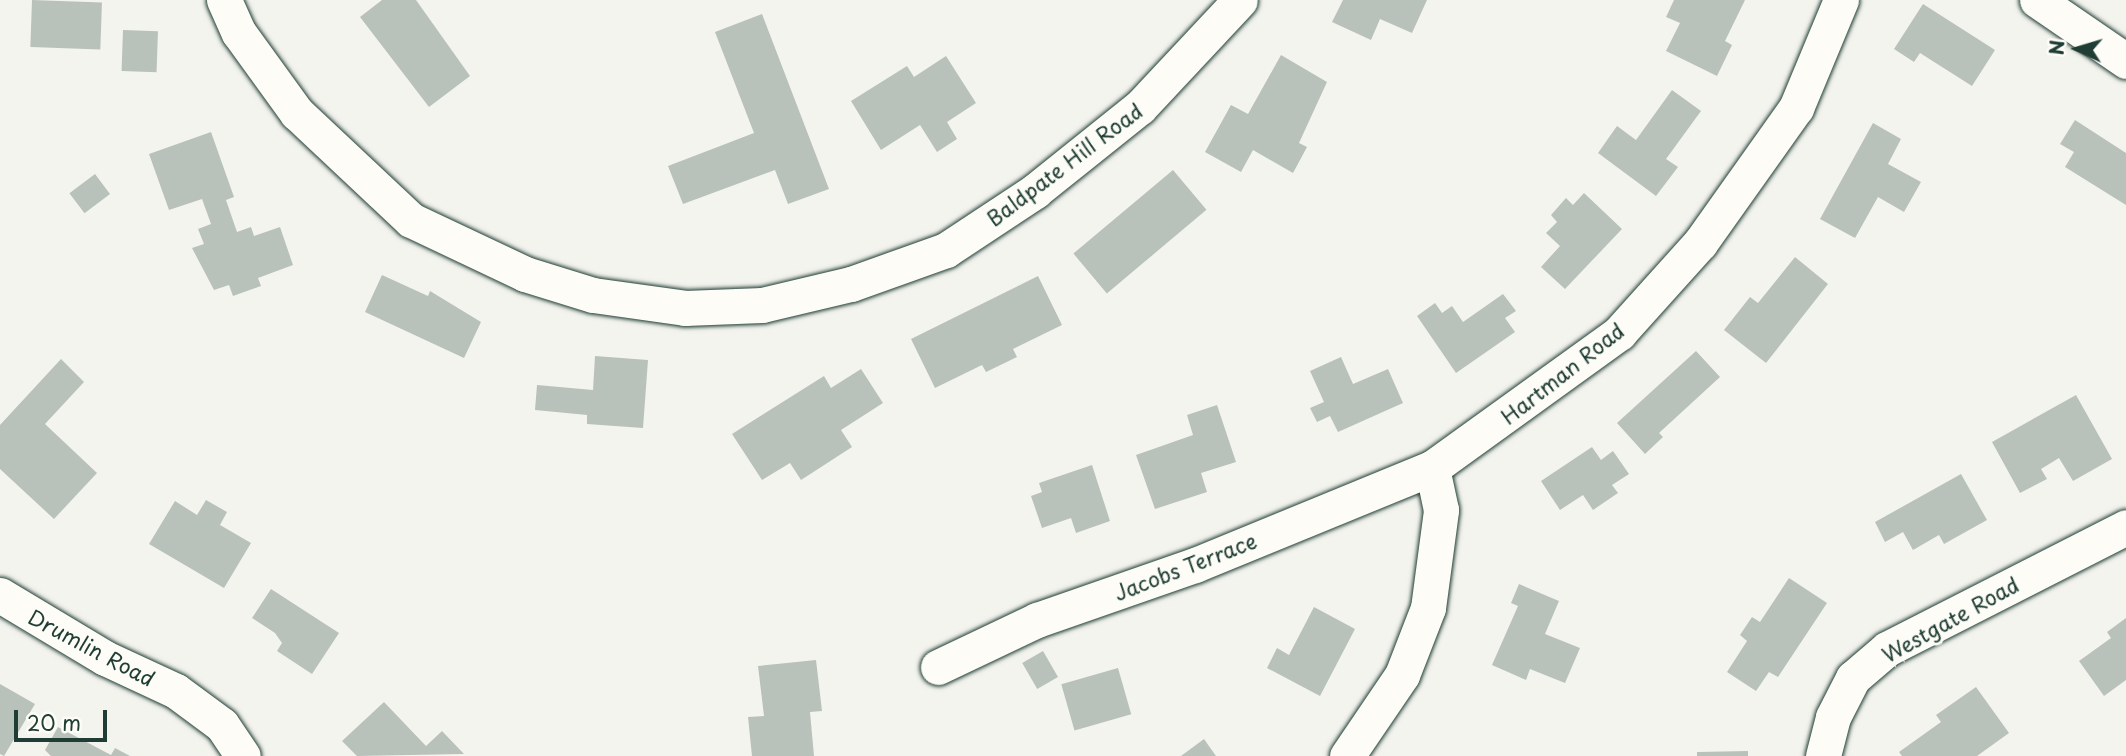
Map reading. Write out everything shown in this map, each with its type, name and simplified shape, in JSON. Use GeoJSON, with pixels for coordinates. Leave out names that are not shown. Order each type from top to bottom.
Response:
{"type":"FeatureCollection","features":[{"type":"Feature","properties":{"kind":"street","name":"Baldpate Hill Road"},"geometry":{"type":"LineString","coordinates":[[224,0],[239,33],[297,113],[411,220],[525,274],[593,295],[685,308],[762,305],[851,284],[946,250],[1035,191],[1140,107],[1240,0]]}},
{"type":"Feature","properties":{"kind":"street","name":"Hartman Road"},"geometry":{"type":"LineString","coordinates":[[1432,468],[1619,333],[1700,243],[1796,108],[1841,0]]}},
{"type":"Feature","properties":{"kind":"street"},"geometry":{"type":"LineString","coordinates":[[2037,0],[2126,61]]}},
{"type":"Feature","properties":{"kind":"street","name":"Jacobs Terrace"},"geometry":{"type":"LineString","coordinates":[[938,667],[1037,620],[1195,565],[1432,468]]}},
{"type":"Feature","properties":{"kind":"street"},"geometry":{"type":"LineString","coordinates":[[1347,756],[1402,675],[1428,608],[1441,510],[1432,468]]}},
{"type":"Feature","properties":{"kind":"street","name":"Westgate Road"},"geometry":{"type":"LineString","coordinates":[[1823,756],[1833,717],[1853,678],[1887,649],[2126,527]]}},
{"type":"Feature","properties":{"kind":"street","name":"Drumlin Road"},"geometry":{"type":"LineString","coordinates":[[0,595],[105,658],[176,691],[222,725],[243,756]]}},
{"type":"Feature","properties":{"kind":"building"},"geometry":{"type":"Polygon","coordinates":[[[32,0],[102,2],[100,49],[30,47],[32,0]]]}},
{"type":"Feature","properties":{"kind":"building"},"geometry":{"type":"Polygon","coordinates":[[[382,0],[416,0],[470,76],[429,107],[360,17],[382,0]]]}},
{"type":"Feature","properties":{"kind":"building"},"geometry":{"type":"Polygon","coordinates":[[[1343,0],[1427,0],[1412,33],[1380,19],[1371,40],[1332,22],[1343,0]]]}},
{"type":"Feature","properties":{"kind":"building"},"geometry":{"type":"Polygon","coordinates":[[[1674,0],[1745,0],[1725,41],[1732,45],[1717,76],[1666,51],[1680,23],[1666,17],[1674,0]]]}},
{"type":"Feature","properties":{"kind":"building"},"geometry":{"type":"Polygon","coordinates":[[[1923,4],[1995,50],[1972,86],[1920,53],[1914,62],[1894,49],[1923,4]]]}},
{"type":"Feature","properties":{"kind":"building"},"geometry":{"type":"Polygon","coordinates":[[[762,14],[829,189],[788,204],[775,170],[683,204],[668,166],[754,133],[715,32],[762,14]]]}},
{"type":"Feature","properties":{"kind":"building"},"geometry":{"type":"Polygon","coordinates":[[[123,30],[158,31],[157,72],[122,71],[123,30]]]}},
{"type":"Feature","properties":{"kind":"building"},"geometry":{"type":"Polygon","coordinates":[[[1281,55],[1327,82],[1299,143],[1307,147],[1293,173],[1253,150],[1241,172],[1205,152],[1231,105],[1248,114],[1281,55]]]}},
{"type":"Feature","properties":{"kind":"building"},"geometry":{"type":"Polygon","coordinates":[[[946,56],[976,103],[947,122],[957,139],[937,152],[920,125],[881,150],[851,101],[907,66],[914,77],[946,56]]]}},
{"type":"Feature","properties":{"kind":"building"},"geometry":{"type":"Polygon","coordinates":[[[1672,90],[1701,111],[1666,159],[1678,167],[1656,196],[1598,153],[1617,126],[1636,140],[1672,90]]]}},
{"type":"Feature","properties":{"kind":"building"},"geometry":{"type":"Polygon","coordinates":[[[2075,120],[2126,153],[2126,205],[2065,167],[2074,152],[2060,144],[2075,120]]]}},
{"type":"Feature","properties":{"kind":"building"},"geometry":{"type":"Polygon","coordinates":[[[1873,123],[1901,139],[1888,164],[1921,182],[1904,212],[1878,197],[1855,238],[1820,219],[1873,123]]]}},
{"type":"Feature","properties":{"kind":"building"},"geometry":{"type":"Polygon","coordinates":[[[211,132],[234,197],[226,200],[237,232],[251,227],[254,236],[280,227],[293,265],[258,278],[261,286],[233,296],[229,285],[214,290],[192,248],[204,244],[198,229],[211,224],[202,199],[169,210],[149,154],[211,132]]]}},
{"type":"Feature","properties":{"kind":"building"},"geometry":{"type":"Polygon","coordinates":[[[1173,170],[1206,210],[1107,293],[1073,254],[1173,170]]]}},
{"type":"Feature","properties":{"kind":"building"},"geometry":{"type":"Polygon","coordinates":[[[95,174],[110,194],[84,213],[69,193],[95,174]]]}},
{"type":"Feature","properties":{"kind":"building"},"geometry":{"type":"Polygon","coordinates":[[[1584,193],[1622,229],[1565,289],[1541,267],[1560,246],[1546,233],[1557,222],[1551,215],[1566,198],[1573,205],[1584,193]]]}},
{"type":"Feature","properties":{"kind":"building"},"geometry":{"type":"Polygon","coordinates":[[[1795,257],[1828,284],[1766,363],[1724,330],[1750,297],[1758,303],[1795,257]]]}},
{"type":"Feature","properties":{"kind":"building"},"geometry":{"type":"Polygon","coordinates":[[[382,275],[428,296],[430,291],[481,322],[464,358],[365,312],[382,275]]]}},
{"type":"Feature","properties":{"kind":"building"},"geometry":{"type":"Polygon","coordinates":[[[1038,276],[1062,325],[1013,349],[1017,357],[986,372],[982,365],[935,388],[911,339],[1038,276]]]}},
{"type":"Feature","properties":{"kind":"building"},"geometry":{"type":"Polygon","coordinates":[[[1503,294],[1516,311],[1505,318],[1515,332],[1456,373],[1417,316],[1435,303],[1442,313],[1452,306],[1463,322],[1503,294]]]}},
{"type":"Feature","properties":{"kind":"building"},"geometry":{"type":"Polygon","coordinates":[[[1696,351],[1720,377],[1659,433],[1663,437],[1645,454],[1617,423],[1696,351]]]}},
{"type":"Feature","properties":{"kind":"building"},"geometry":{"type":"Polygon","coordinates":[[[595,356],[648,360],[643,428],[587,424],[587,415],[535,410],[537,385],[593,390],[595,356]]]}},
{"type":"Feature","properties":{"kind":"building"},"geometry":{"type":"Polygon","coordinates":[[[1341,357],[1353,384],[1388,369],[1403,403],[1338,432],[1330,416],[1317,422],[1310,408],[1324,402],[1310,371],[1341,357]]]}},
{"type":"Feature","properties":{"kind":"building"},"geometry":{"type":"Polygon","coordinates":[[[61,359],[84,382],[45,424],[97,473],[54,519],[0,469],[0,425],[61,359]]]}},
{"type":"Feature","properties":{"kind":"building"},"geometry":{"type":"Polygon","coordinates":[[[861,369],[883,403],[841,430],[852,447],[801,480],[790,463],[762,480],[732,434],[824,376],[831,388],[861,369]]]}},
{"type":"Feature","properties":{"kind":"building"},"geometry":{"type":"Polygon","coordinates":[[[2076,395],[2112,459],[2073,481],[2059,458],[2041,469],[2047,479],[2020,493],[1992,442],[2076,395]]]}},
{"type":"Feature","properties":{"kind":"building"},"geometry":{"type":"Polygon","coordinates":[[[1217,405],[1236,462],[1201,473],[1207,492],[1155,509],[1136,455],[1193,435],[1187,415],[1217,405]]]}},
{"type":"Feature","properties":{"kind":"building"},"geometry":{"type":"Polygon","coordinates":[[[1592,447],[1601,460],[1613,451],[1629,474],[1612,485],[1618,493],[1593,510],[1583,495],[1560,510],[1541,481],[1592,447]]]}},
{"type":"Feature","properties":{"kind":"building"},"geometry":{"type":"Polygon","coordinates":[[[1092,465],[1110,521],[1076,533],[1071,518],[1042,528],[1031,496],[1042,492],[1039,483],[1092,465]]]}},
{"type":"Feature","properties":{"kind":"building"},"geometry":{"type":"Polygon","coordinates":[[[1961,474],[1987,520],[1944,544],[1939,535],[1913,550],[1903,532],[1885,542],[1875,522],[1961,474]]]}},
{"type":"Feature","properties":{"kind":"building"},"geometry":{"type":"Polygon","coordinates":[[[206,500],[227,512],[220,525],[251,543],[224,588],[149,544],[175,501],[197,515],[206,500]]]}},
{"type":"Feature","properties":{"kind":"building"},"geometry":{"type":"Polygon","coordinates":[[[1789,578],[1827,603],[1778,677],[1769,672],[1756,691],[1727,672],[1747,641],[1740,635],[1752,617],[1760,622],[1789,578]]]}},
{"type":"Feature","properties":{"kind":"building"},"geometry":{"type":"Polygon","coordinates":[[[1519,584],[1559,601],[1545,634],[1580,648],[1565,683],[1530,669],[1526,680],[1492,665],[1518,606],[1511,603],[1519,584]]]}},
{"type":"Feature","properties":{"kind":"building"},"geometry":{"type":"Polygon","coordinates":[[[271,589],[339,633],[312,674],[277,651],[282,643],[275,633],[252,618],[271,589]]]}},
{"type":"Feature","properties":{"kind":"building"},"geometry":{"type":"Polygon","coordinates":[[[1314,607],[1355,629],[1320,696],[1267,668],[1277,648],[1289,655],[1314,607]]]}},
{"type":"Feature","properties":{"kind":"building"},"geometry":{"type":"Polygon","coordinates":[[[2126,618],[2126,680],[2104,696],[2079,661],[2111,638],[2107,632],[2126,618]]]}},
{"type":"Feature","properties":{"kind":"building"},"geometry":{"type":"Polygon","coordinates":[[[1043,651],[1058,677],[1037,689],[1022,663],[1043,651]]]}},
{"type":"Feature","properties":{"kind":"building"},"geometry":{"type":"Polygon","coordinates":[[[816,660],[822,711],[810,712],[814,756],[752,756],[748,717],[764,716],[758,666],[816,660]]]}},
{"type":"Feature","properties":{"kind":"building"},"geometry":{"type":"Polygon","coordinates":[[[1118,668],[1131,714],[1075,730],[1061,684],[1118,668]]]}},
{"type":"Feature","properties":{"kind":"building"},"geometry":{"type":"Polygon","coordinates":[[[0,684],[35,704],[4,756],[0,754],[0,684]]]}},
{"type":"Feature","properties":{"kind":"building"},"geometry":{"type":"Polygon","coordinates":[[[1976,687],[2009,733],[1977,756],[1902,756],[1899,752],[1941,722],[1936,715],[1976,687]]]}},
{"type":"Feature","properties":{"kind":"building"},"geometry":{"type":"Polygon","coordinates":[[[384,702],[426,746],[442,731],[464,754],[357,756],[342,741],[384,702]]]}},
{"type":"Feature","properties":{"kind":"building"},"geometry":{"type":"Polygon","coordinates":[[[58,727],[111,755],[115,748],[130,756],[51,756],[45,750],[58,727]]]}},
{"type":"Feature","properties":{"kind":"building"},"geometry":{"type":"Polygon","coordinates":[[[1204,739],[1216,756],[1181,756],[1204,739]]]}},
{"type":"Feature","properties":{"kind":"building"},"geometry":{"type":"Polygon","coordinates":[[[1748,751],[1748,756],[1697,756],[1697,752],[1748,751]]]}}]}
